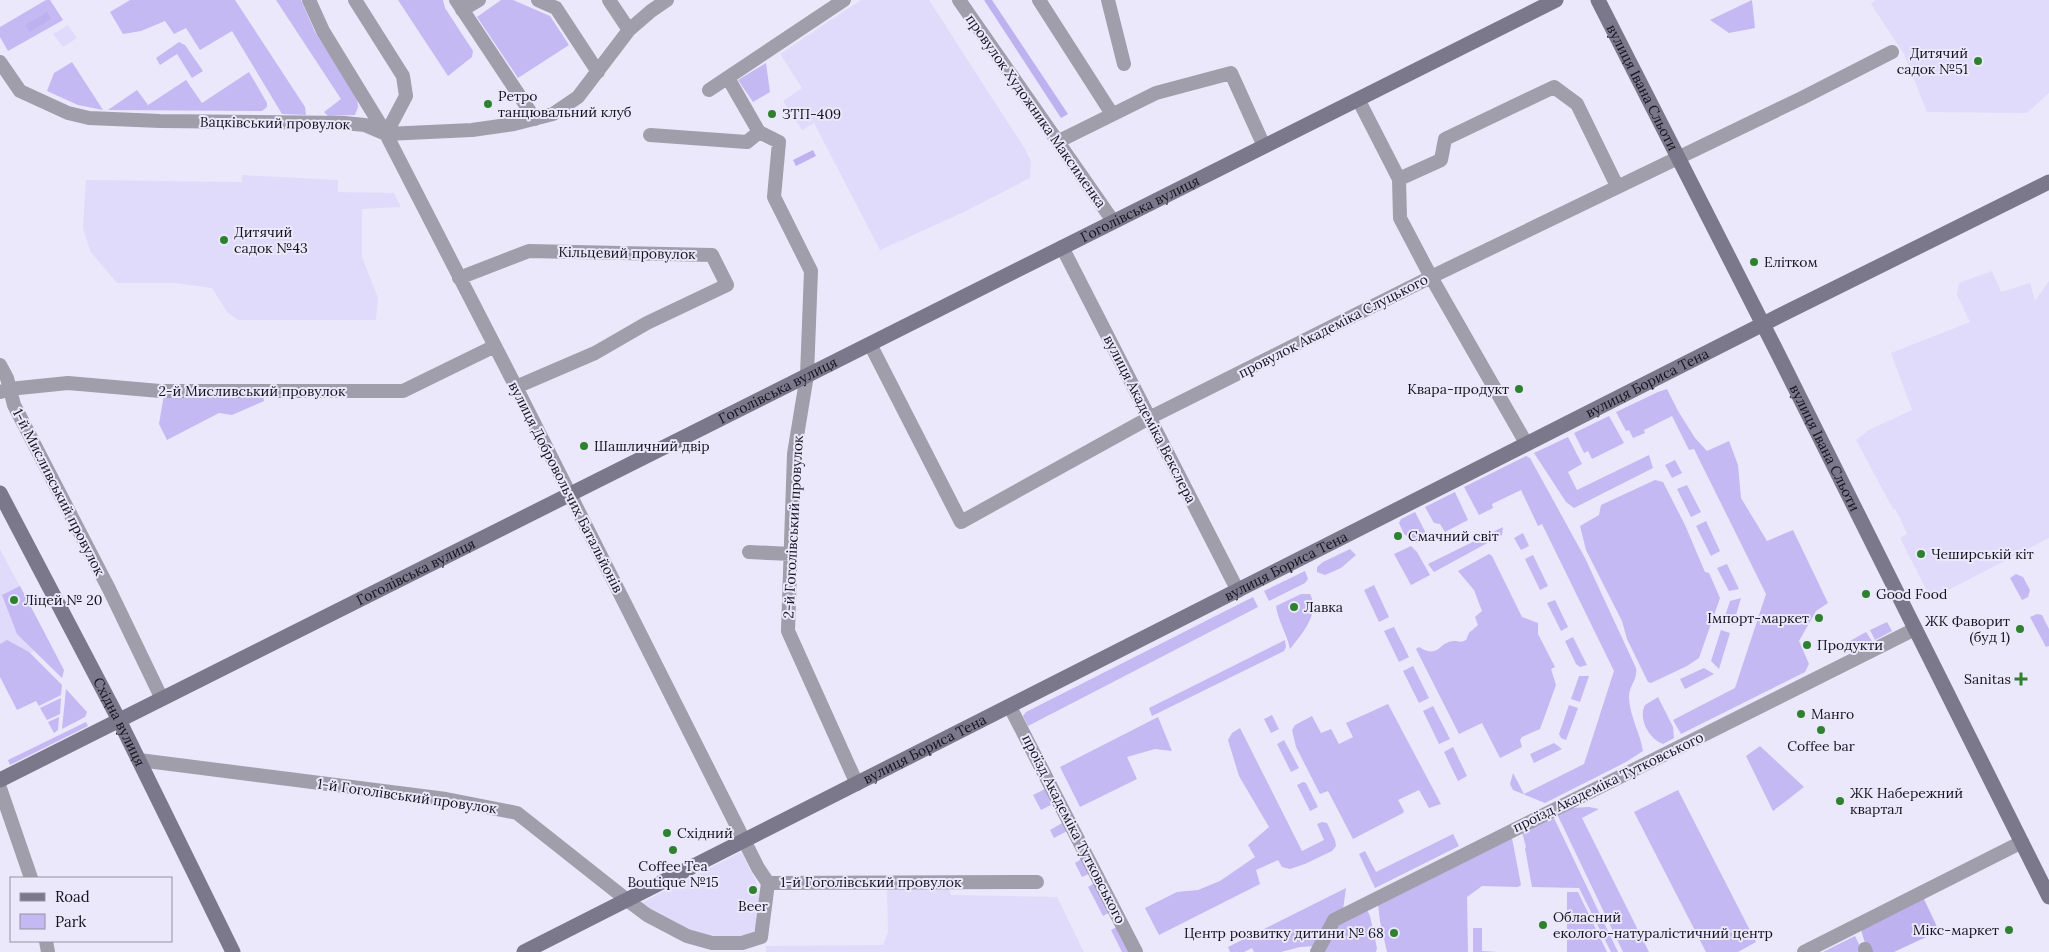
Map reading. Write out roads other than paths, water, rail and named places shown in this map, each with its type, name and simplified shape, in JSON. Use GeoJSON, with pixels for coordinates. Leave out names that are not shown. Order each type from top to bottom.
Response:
{"type":"FeatureCollection","features":[{"type":"Feature","properties":{"kind":"street","name":"вулиця Добровольчих Батальйонів"},"geometry":{"type":"LineString","coordinates":[[310,0],[323,31],[386,134],[516,387],[758,868],[768,883]]}},
{"type":"Feature","properties":{"kind":"street"},"geometry":{"type":"LineString","coordinates":[[354,0],[403,76],[406,96],[386,134]]}},
{"type":"Feature","properties":{"kind":"street"},"geometry":{"type":"LineString","coordinates":[[479,0],[459,5],[535,119]]}},
{"type":"Feature","properties":{"kind":"street"},"geometry":{"type":"LineString","coordinates":[[538,0],[556,8],[598,72]]}},
{"type":"Feature","properties":{"kind":"street"},"geometry":{"type":"LineString","coordinates":[[609,0],[629,30]]}},
{"type":"Feature","properties":{"kind":"street","name":"Вацківський провулок"},"geometry":{"type":"LineString","coordinates":[[0,62],[20,91],[68,113],[89,118],[160,121],[344,123],[365,125],[386,134],[472,130],[535,119],[553,114],[564,108],[578,97],[629,30],[667,0]]}},
{"type":"Feature","properties":{"kind":"street"},"geometry":{"type":"LineString","coordinates":[[709,90],[844,0]]}},
{"type":"Feature","properties":{"kind":"street","name":"провулок Художника Максименка"},"geometry":{"type":"LineString","coordinates":[[960,0],[1113,221]]}},
{"type":"Feature","properties":{"kind":"street"},"geometry":{"type":"LineString","coordinates":[[1039,0],[1112,114]]}},
{"type":"Feature","properties":{"kind":"street"},"geometry":{"type":"LineString","coordinates":[[1108,0],[1124,64]]}},
{"type":"Feature","properties":{"kind":"street","name":"Гоголівська вулиця"},"geometry":{"type":"LineString","coordinates":[[0,780],[1556,0]]}},
{"type":"Feature","properties":{"kind":"street","name":"вулиця Івана Сльоти"},"geometry":{"type":"LineString","coordinates":[[1598,0],[2049,897]]}},
{"type":"Feature","properties":{"kind":"street","name":"провулок Академіка Слуцького"},"geometry":{"type":"LineString","coordinates":[[870,344],[961,522],[1149,418],[1431,277],[1677,156],[1802,98],[1892,52]]}},
{"type":"Feature","properties":{"kind":"street"},"geometry":{"type":"LineString","coordinates":[[1059,141],[1156,93],[1230,73],[1264,146]]}},
{"type":"Feature","properties":{"kind":"street"},"geometry":{"type":"LineString","coordinates":[[650,135],[747,142],[758,132],[728,78]]}},
{"type":"Feature","properties":{"kind":"street"},"geometry":{"type":"LineString","coordinates":[[1399,179],[1441,160],[1445,139],[1554,87],[1577,104],[1617,186]]}},
{"type":"Feature","properties":{"kind":"street"},"geometry":{"type":"LineString","coordinates":[[1358,99],[1399,179],[1400,218],[1431,277],[1526,443]]}},
{"type":"Feature","properties":{"kind":"street","name":"2-й Гоголівський провулок"},"geometry":{"type":"LineString","coordinates":[[758,132],[779,142],[774,197],[811,271],[807,375],[794,454],[788,631],[857,784]]}},
{"type":"Feature","properties":{"kind":"street","name":"вулиця Бориса Тена"},"geometry":{"type":"LineString","coordinates":[[524,952],[1010,707],[1526,443],[2049,182]]}},
{"type":"Feature","properties":{"kind":"street","name":"вулиця Академіка Векслера"},"geometry":{"type":"LineString","coordinates":[[1062,247],[1238,591]]}},
{"type":"Feature","properties":{"kind":"street","name":"Кільцевий провулок"},"geometry":{"type":"LineString","coordinates":[[459,278],[529,251],[712,255],[727,285],[647,323],[595,353],[516,387]]}},
{"type":"Feature","properties":{"kind":"street","name":"2-й Мисливський провулок"},"geometry":{"type":"LineString","coordinates":[[5,390],[68,384],[160,391],[403,392],[495,346]]}},
{"type":"Feature","properties":{"kind":"street","name":"1-й Мисливський провулок"},"geometry":{"type":"LineString","coordinates":[[0,365],[5,390],[109,589],[162,699]]}},
{"type":"Feature","properties":{"kind":"street","name":"Східна вулиця"},"geometry":{"type":"LineString","coordinates":[[0,493],[115,722],[224,952]]}},
{"type":"Feature","properties":{"kind":"street","name":"Східна вулиця"},"geometry":{"type":"LineString","coordinates":[[0,509],[115,722],[139,760],[234,952]]}},
{"type":"Feature","properties":{"kind":"street"},"geometry":{"type":"LineString","coordinates":[[748,552],[791,554]]}},
{"type":"Feature","properties":{"kind":"street","name":"проїзд Академіка Тутковського"},"geometry":{"type":"LineString","coordinates":[[1317,952],[1334,920],[1915,629]]}},
{"type":"Feature","properties":{"kind":"street","name":"проїзд Академіка Тутковського"},"geometry":{"type":"LineString","coordinates":[[1010,707],[1136,952]]}},
{"type":"Feature","properties":{"kind":"street","name":"1-й Гоголівський провулок"},"geometry":{"type":"LineString","coordinates":[[139,760],[446,799],[517,813],[647,914],[687,936],[712,944],[742,943],[761,937],[768,883],[1037,882]]}},
{"type":"Feature","properties":{"kind":"street"},"geometry":{"type":"LineString","coordinates":[[0,788],[31,877]]}},
{"type":"Feature","properties":{"kind":"street"},"geometry":{"type":"LineString","coordinates":[[1804,952],[2022,842]]}},
{"type":"Feature","properties":{"kind":"street"},"geometry":{"type":"LineString","coordinates":[[760,952],[761,937]]}},
{"type":"Feature","properties":{"kind":"place","name":"Дитячий садок №51"},"geometry":{"type":"Point","coordinates":[1978,61]}},
{"type":"Feature","properties":{"kind":"place","name":"Ретро танцювальний клуб"},"geometry":{"type":"Point","coordinates":[488,104]}},
{"type":"Feature","properties":{"kind":"place","name":"ЗТП-409"},"geometry":{"type":"Point","coordinates":[772,114]}},
{"type":"Feature","properties":{"kind":"place","name":"Дитячий садок №43"},"geometry":{"type":"Point","coordinates":[224,240]}},
{"type":"Feature","properties":{"kind":"place","name":"Елітком"},"geometry":{"type":"Point","coordinates":[1754,262]}},
{"type":"Feature","properties":{"kind":"place","name":"Квара-продукт"},"geometry":{"type":"Point","coordinates":[1519,389]}},
{"type":"Feature","properties":{"kind":"place","name":"Шашличний двір"},"geometry":{"type":"Point","coordinates":[584,446]}},
{"type":"Feature","properties":{"kind":"place","name":"Смачний світ"},"geometry":{"type":"Point","coordinates":[1398,536]}},
{"type":"Feature","properties":{"kind":"place","name":"Чеширськiй кiт"},"geometry":{"type":"Point","coordinates":[1921,554]}},
{"type":"Feature","properties":{"kind":"place","name":"Good Food"},"geometry":{"type":"Point","coordinates":[1866,594]}},
{"type":"Feature","properties":{"kind":"place","name":"Ліцей № 20"},"geometry":{"type":"Point","coordinates":[14,600]}},
{"type":"Feature","properties":{"kind":"place","name":"Лавка"},"geometry":{"type":"Point","coordinates":[1294,607]}},
{"type":"Feature","properties":{"kind":"place","name":"Імпорт-маркет"},"geometry":{"type":"Point","coordinates":[1819,618]}},
{"type":"Feature","properties":{"kind":"place","name":"ЖК Фаворит (буд 1)"},"geometry":{"type":"Point","coordinates":[2020,629]}},
{"type":"Feature","properties":{"kind":"place","name":"Продукти"},"geometry":{"type":"Point","coordinates":[1807,645]}},
{"type":"Feature","properties":{"kind":"place","name":"Sanitas"},"geometry":{"type":"Point","coordinates":[2021,679]}},
{"type":"Feature","properties":{"kind":"place","name":"Манго"},"geometry":{"type":"Point","coordinates":[1801,714]}},
{"type":"Feature","properties":{"kind":"place","name":"Coffee bar"},"geometry":{"type":"Point","coordinates":[1821,730]}},
{"type":"Feature","properties":{"kind":"place","name":"ЖК Набережний квартал"},"geometry":{"type":"Point","coordinates":[1840,801]}},
{"type":"Feature","properties":{"kind":"place","name":"Східний"},"geometry":{"type":"Point","coordinates":[667,833]}},
{"type":"Feature","properties":{"kind":"place","name":"Coffee Tea Boutique №15"},"geometry":{"type":"Point","coordinates":[673,850]}},
{"type":"Feature","properties":{"kind":"place","name":"Beer"},"geometry":{"type":"Point","coordinates":[753,890]}},
{"type":"Feature","properties":{"kind":"place","name":"Обласний еколого-натуралістичний центр"},"geometry":{"type":"Point","coordinates":[1543,925]}},
{"type":"Feature","properties":{"kind":"place","name":"Мікс-маркет"},"geometry":{"type":"Point","coordinates":[2009,930]}},
{"type":"Feature","properties":{"kind":"place","name":"Центр розвитку дитини № 68"},"geometry":{"type":"Point","coordinates":[1394,933]}}]}
